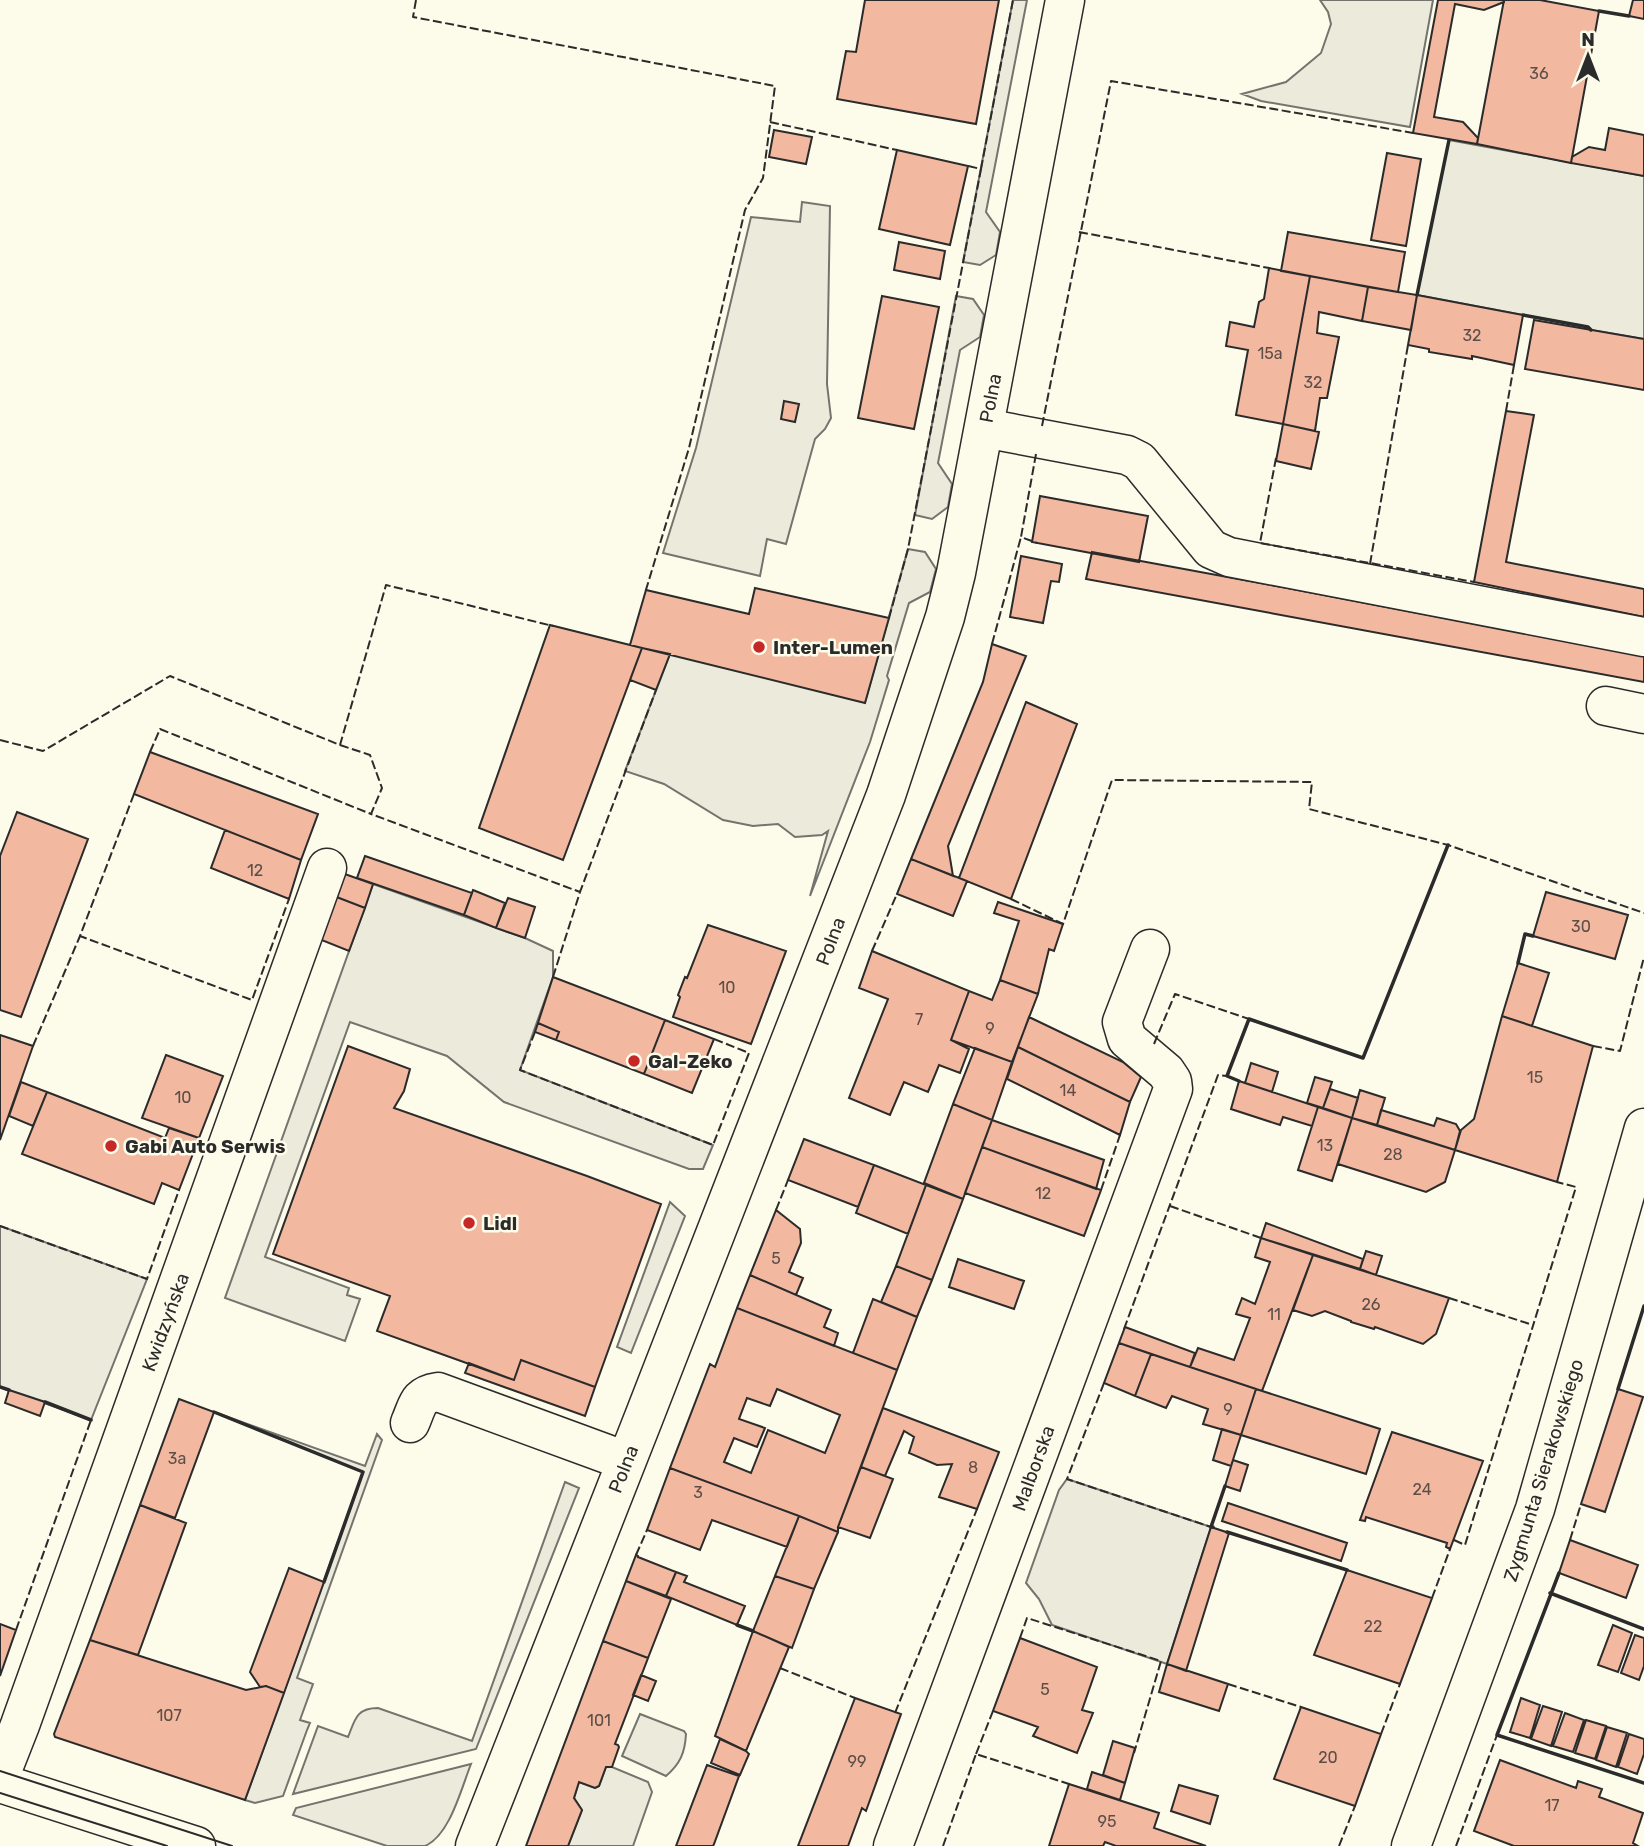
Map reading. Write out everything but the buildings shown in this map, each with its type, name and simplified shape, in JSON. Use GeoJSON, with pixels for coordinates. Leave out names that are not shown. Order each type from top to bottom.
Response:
{"type":"FeatureCollection","features":[{"type":"Feature","properties":{"kind":"street","name":"Polna"},"geometry":{"type":"LineString","coordinates":[[475,1846],[886,795],[950,597],[1065,0]]}},
{"type":"Feature","properties":{"kind":"street"},"geometry":{"type":"LineString","coordinates":[[984,428],[1127,455],[1139,461],[1211,549],[1229,557],[1644,637]]}},
{"type":"Feature","properties":{"kind":"street"},"geometry":{"type":"LineString","coordinates":[[1606,706],[1644,714]]}},
{"type":"Feature","properties":{"kind":"street","name":"Kwidzyńska"},"geometry":{"type":"LineString","coordinates":[[0,1776],[327,868]]}},
{"type":"Feature","properties":{"kind":"street","name":"Malborska"},"geometry":{"type":"LineString","coordinates":[[893,1846],[1173,1089],[1166,1072],[1127,1039],[1122,1022],[1150,949]]}},
{"type":"Feature","properties":{"kind":"street","name":"Zygmunta Sierakowskiego"},"geometry":{"type":"LineString","coordinates":[[1411,1846],[1535,1509],[1644,1128]]}},
{"type":"Feature","properties":{"kind":"street"},"geometry":{"type":"LineString","coordinates":[[410,1423],[426,1393],[438,1392],[626,1461]]}},
{"type":"Feature","properties":{"kind":"street"},"geometry":{"type":"LineString","coordinates":[[0,1783],[196,1846]]}},
{"type":"Feature","properties":{"kind":"shaded area"},"geometry":{"type":"Polygon","coordinates":[[[1013,0],[1027,0],[986,212],[1000,232],[996,255],[980,265],[963,262],[1013,0]]]}},
{"type":"Feature","properties":{"kind":"shaded area"},"geometry":{"type":"Polygon","coordinates":[[[1320,0],[1433,0],[1410,127],[1261,101],[1242,94],[1286,82],[1321,53],[1331,24],[1328,12],[1320,0]]]}},
{"type":"Feature","properties":{"kind":"shaded area"},"geometry":{"type":"Polygon","coordinates":[[[1449,140],[1644,176],[1644,339],[1417,295],[1449,140]]]}},
{"type":"Feature","properties":{"kind":"shaded area"},"geometry":{"type":"Polygon","coordinates":[[[802,202],[830,206],[827,384],[831,418],[815,439],[786,544],[767,539],[760,576],[663,553],[696,448],[751,217],[800,222],[802,202]]]}},
{"type":"Feature","properties":{"kind":"shaded area"},"geometry":{"type":"Polygon","coordinates":[[[956,296],[973,299],[984,315],[980,337],[960,350],[938,463],[952,484],[948,507],[932,519],[915,515],[956,296]]]}},
{"type":"Feature","properties":{"kind":"shaded area"},"geometry":{"type":"Polygon","coordinates":[[[908,549],[925,552],[936,569],[930,592],[909,603],[870,742],[810,896],[828,831],[822,835],[795,837],[778,824],[753,826],[723,820],[664,784],[625,771],[670,654],[865,702],[908,549]]]}},
{"type":"Feature","properties":{"kind":"shaded area"},"geometry":{"type":"Polygon","coordinates":[[[373,884],[525,938],[553,951],[553,977],[520,1070],[713,1145],[703,1169],[689,1169],[504,1102],[447,1056],[350,1022],[265,1257],[349,1288],[347,1295],[360,1299],[345,1341],[225,1298],[373,884]]]}},
{"type":"Feature","properties":{"kind":"shaded area"},"geometry":{"type":"Polygon","coordinates":[[[670,1202],[685,1216],[631,1353],[617,1347],[670,1202]]]}},
{"type":"Feature","properties":{"kind":"shaded area"},"geometry":{"type":"Polygon","coordinates":[[[0,1226],[147,1279],[91,1420],[0,1387],[0,1226]]]}},
{"type":"Feature","properties":{"kind":"shaded area"},"geometry":{"type":"Polygon","coordinates":[[[214,1412],[365,1466],[377,1434],[382,1440],[297,1678],[313,1684],[300,1720],[310,1723],[283,1796],[255,1803],[245,1800],[363,1472],[214,1412]]]}},
{"type":"Feature","properties":{"kind":"shaded area"},"geometry":{"type":"Polygon","coordinates":[[[1067,1479],[1211,1527],[1167,1664],[1052,1625],[1039,1599],[1026,1583],[1059,1490],[1067,1479]]]}},
{"type":"Feature","properties":{"kind":"shaded area"},"geometry":{"type":"Polygon","coordinates":[[[565,1482],[579,1488],[476,1749],[293,1794],[318,1726],[348,1737],[357,1716],[365,1710],[378,1708],[472,1741],[565,1482]]]}},
{"type":"Feature","properties":{"kind":"shaded area"},"geometry":{"type":"Polygon","coordinates":[[[640,1714],[686,1734],[681,1758],[666,1776],[622,1756],[640,1714]]]}},
{"type":"Feature","properties":{"kind":"shaded area"},"geometry":{"type":"Polygon","coordinates":[[[471,1764],[448,1822],[434,1840],[425,1846],[387,1846],[293,1815],[296,1808],[471,1764]]]}},
{"type":"Feature","properties":{"kind":"shaded area"},"geometry":{"type":"Polygon","coordinates":[[[606,1767],[648,1782],[652,1792],[633,1846],[568,1846],[582,1810],[574,1798],[579,1782],[595,1788],[599,1786],[606,1767]]]}},
{"type":"Feature","properties":{"kind":"tram line"},"geometry":{"type":"LineString","coordinates":[[0,1771],[232,1846]]}},
{"type":"Feature","properties":{"kind":"tram line"},"geometry":{"type":"LineString","coordinates":[[0,1793],[167,1846]]}},
{"type":"Feature","properties":{"kind":"fence"},"geometry":{"type":"LineString","coordinates":[[416,0],[413,17],[775,86],[763,178],[745,210],[689,448],[645,593]]}},
{"type":"Feature","properties":{"kind":"fence"},"geometry":{"type":"LineString","coordinates":[[981,169],[1013,0]]}},
{"type":"Feature","properties":{"kind":"fence"},"geometry":{"type":"LineString","coordinates":[[1042,426],[1111,81],[1413,133]]}},
{"type":"Feature","properties":{"kind":"fence"},"geometry":{"type":"LineString","coordinates":[[770,122],[897,150]]}},
{"type":"Feature","properties":{"kind":"fence"},"geometry":{"type":"LineString","coordinates":[[889,618],[908,549],[981,169],[968,166]]}},
{"type":"Feature","properties":{"kind":"fence"},"geometry":{"type":"LineString","coordinates":[[1079,232],[1269,268]]}},
{"type":"Feature","properties":{"kind":"fence"},"geometry":{"type":"LineString","coordinates":[[1370,564],[1408,345]]}},
{"type":"Feature","properties":{"kind":"fence"},"geometry":{"type":"LineString","coordinates":[[1506,411],[1514,365]]}},
{"type":"Feature","properties":{"kind":"fence"},"geometry":{"type":"LineString","coordinates":[[1036,454],[1021,537],[1037,543]]}},
{"type":"Feature","properties":{"kind":"fence"},"geometry":{"type":"LineString","coordinates":[[1276,458],[1260,543],[1474,582]]}},
{"type":"Feature","properties":{"kind":"fence"},"geometry":{"type":"LineString","coordinates":[[992,644],[1021,537]]}},
{"type":"Feature","properties":{"kind":"fence"},"geometry":{"type":"LineString","coordinates":[[0,740],[43,751],[170,676],[340,745],[386,585],[553,626]]}},
{"type":"Feature","properties":{"kind":"fence"},"geometry":{"type":"LineString","coordinates":[[553,977],[580,892],[656,690]]}},
{"type":"Feature","properties":{"kind":"fence"},"geometry":{"type":"LineString","coordinates":[[150,752],[160,729],[371,814]]}},
{"type":"Feature","properties":{"kind":"fence"},"geometry":{"type":"LineString","coordinates":[[340,745],[370,755],[382,788],[371,814],[580,892]]}},
{"type":"Feature","properties":{"kind":"fence"},"geometry":{"type":"LineString","coordinates":[[1011,899],[1063,924],[1112,780],[1312,782],[1309,809],[1448,845],[1644,913]]}},
{"type":"Feature","properties":{"kind":"fence"},"geometry":{"type":"LineString","coordinates":[[134,794],[80,936],[252,1000],[289,899]]}},
{"type":"Feature","properties":{"kind":"fence"},"geometry":{"type":"LineString","coordinates":[[872,951],[897,894]]}},
{"type":"Feature","properties":{"kind":"fence"},"geometry":{"type":"LineString","coordinates":[[33,1046],[80,936]]}},
{"type":"Feature","properties":{"kind":"fence"},"geometry":{"type":"LineString","coordinates":[[1593,1046],[1620,1051],[1644,957]]}},
{"type":"Feature","properties":{"kind":"fence"},"geometry":{"type":"LineString","coordinates":[[1154,1044],[1175,994],[1249,1019]]}},
{"type":"Feature","properties":{"kind":"fence"},"geometry":{"type":"LineString","coordinates":[[535,1032],[520,1070],[713,1145],[749,1053],[714,1039]]}},
{"type":"Feature","properties":{"kind":"fence"},"geometry":{"type":"LineString","coordinates":[[1124,1329],[1218,1075],[1227,1076]]}},
{"type":"Feature","properties":{"kind":"fence"},"geometry":{"type":"LineString","coordinates":[[1101,1190],[1120,1135]]}},
{"type":"Feature","properties":{"kind":"fence"},"geometry":{"type":"LineString","coordinates":[[776,1210],[788,1180]]}},
{"type":"Feature","properties":{"kind":"fence"},"geometry":{"type":"LineString","coordinates":[[1454,1540],[1465,1545],[1576,1187],[1557,1182]]}},
{"type":"Feature","properties":{"kind":"fence"},"geometry":{"type":"LineString","coordinates":[[0,1226],[147,1279],[179,1190]]}},
{"type":"Feature","properties":{"kind":"fence"},"geometry":{"type":"LineString","coordinates":[[1170,1206],[1261,1238]]}},
{"type":"Feature","properties":{"kind":"fence"},"geometry":{"type":"LineString","coordinates":[[1449,1298],[1533,1325]]}},
{"type":"Feature","properties":{"kind":"fence"},"geometry":{"type":"LineString","coordinates":[[1104,1383],[1067,1479],[1211,1527]]}},
{"type":"Feature","properties":{"kind":"fence"},"geometry":{"type":"LineString","coordinates":[[16,1630],[91,1420]]}},
{"type":"Feature","properties":{"kind":"fence"},"geometry":{"type":"LineString","coordinates":[[1570,1540],[1581,1504]]}},
{"type":"Feature","properties":{"kind":"fence"},"geometry":{"type":"LineString","coordinates":[[895,1713],[977,1509]]}},
{"type":"Feature","properties":{"kind":"fence"},"geometry":{"type":"LineString","coordinates":[[636,1555],[647,1530]]}},
{"type":"Feature","properties":{"kind":"fence"},"geometry":{"type":"LineString","coordinates":[[1432,1598],[1450,1549]]}},
{"type":"Feature","properties":{"kind":"fence"},"geometry":{"type":"LineString","coordinates":[[1020,1638],[1027,1618],[1161,1661],[1134,1753]]}},
{"type":"Feature","properties":{"kind":"fence"},"geometry":{"type":"LineString","coordinates":[[780,1668],[855,1698]]}},
{"type":"Feature","properties":{"kind":"fence"},"geometry":{"type":"LineString","coordinates":[[1228,1684],[1301,1707]]}},
{"type":"Feature","properties":{"kind":"fence"},"geometry":{"type":"LineString","coordinates":[[1381,1734],[1400,1684]]}},
{"type":"Feature","properties":{"kind":"fence"},"geometry":{"type":"LineString","coordinates":[[976,1754],[993,1711]]}},
{"type":"Feature","properties":{"kind":"fence"},"geometry":{"type":"LineString","coordinates":[[1456,1846],[1497,1735]]}},
{"type":"Feature","properties":{"kind":"fence"},"geometry":{"type":"LineString","coordinates":[[943,1846],[976,1754],[1069,1784]]}},
{"type":"Feature","properties":{"kind":"fence"},"geometry":{"type":"LineString","coordinates":[[1339,1846],[1355,1806]]}},
{"type":"Feature","properties":{"kind":"wall"},"geometry":{"type":"LineString","coordinates":[[1599,11],[1629,16]]}},
{"type":"Feature","properties":{"kind":"wall"},"geometry":{"type":"LineString","coordinates":[[1417,295],[1449,140]]}},
{"type":"Feature","properties":{"kind":"wall"},"geometry":{"type":"LineString","coordinates":[[1523,315],[1588,327],[1591,330]]}},
{"type":"Feature","properties":{"kind":"wall"},"geometry":{"type":"LineString","coordinates":[[1239,1081],[1227,1076],[1249,1019],[1363,1058],[1448,845]]}},
{"type":"Feature","properties":{"kind":"wall"},"geometry":{"type":"LineString","coordinates":[[1518,963],[1525,934],[1533,936]]}},
{"type":"Feature","properties":{"kind":"wall"},"geometry":{"type":"LineString","coordinates":[[1618,1389],[1644,1306]]}},
{"type":"Feature","properties":{"kind":"wall"},"geometry":{"type":"LineString","coordinates":[[0,1387],[9,1390]]}},
{"type":"Feature","properties":{"kind":"wall"},"geometry":{"type":"LineString","coordinates":[[45,1402],[91,1420]]}},
{"type":"Feature","properties":{"kind":"wall"},"geometry":{"type":"LineString","coordinates":[[214,1412],[363,1472],[324,1582]]}},
{"type":"Feature","properties":{"kind":"wall"},"geometry":{"type":"LineString","coordinates":[[1213,1527],[1225,1486]]}},
{"type":"Feature","properties":{"kind":"wall"},"geometry":{"type":"LineString","coordinates":[[1227,1532],[1347,1570]]}},
{"type":"Feature","properties":{"kind":"wall"},"geometry":{"type":"LineString","coordinates":[[1559,1573],[1497,1735],[1644,1783]]}},
{"type":"Feature","properties":{"kind":"wall"},"geometry":{"type":"LineString","coordinates":[[1550,1593],[1644,1629]]}},
{"type":"Feature","properties":{"kind":"wall"},"geometry":{"type":"LineString","coordinates":[[737,1625],[753,1631]]}},
{"type":"Feature","properties":{"kind":"place","name":"Inter-Lumen"},"geometry":{"type":"Point","coordinates":[759,647]}},
{"type":"Feature","properties":{"kind":"place","name":"Gal-Zeko"},"geometry":{"type":"Point","coordinates":[634,1061]}},
{"type":"Feature","properties":{"kind":"place","name":"Gabi Auto Serwis"},"geometry":{"type":"Point","coordinates":[111,1146]}},
{"type":"Feature","properties":{"kind":"place","name":"Lidl"},"geometry":{"type":"Point","coordinates":[469,1223]}}]}
